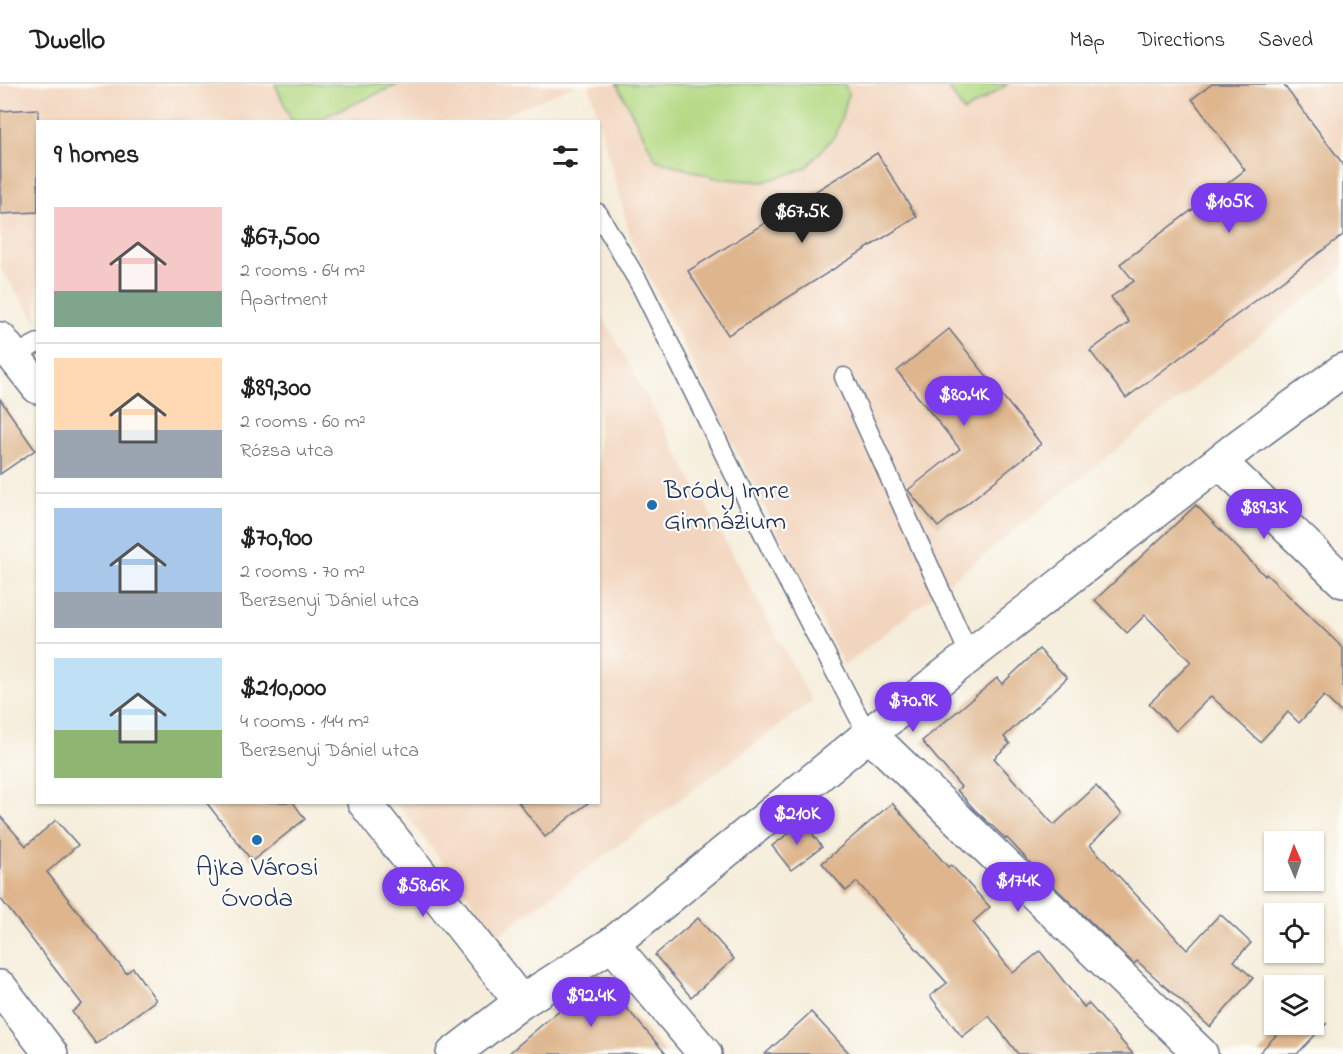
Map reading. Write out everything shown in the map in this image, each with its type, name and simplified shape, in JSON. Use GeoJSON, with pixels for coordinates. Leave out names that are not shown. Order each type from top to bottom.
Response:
{"type":"FeatureCollection","features":[{"type":"Feature","properties":{"kind":"street"},"geometry":{"type":"LineString","coordinates":[[17,346],[36,383]]}},
{"type":"Feature","properties":{"kind":"street"},"geometry":{"type":"LineString","coordinates":[[453,1054],[521,1002],[612,944],[868,735],[1220,462],[1343,370]]}},
{"type":"Feature","properties":{"kind":"street"},"geometry":{"type":"LineString","coordinates":[[1220,462],[1343,581]]}},
{"type":"Feature","properties":{"kind":"street"},"geometry":{"type":"LineString","coordinates":[[868,735],[903,766],[1201,1054]]}},
{"type":"Feature","properties":{"kind":"street"},"geometry":{"type":"LineString","coordinates":[[366,804],[521,1002]]}},
{"type":"Feature","properties":{"kind":"street"},"geometry":{"type":"LineString","coordinates":[[612,944],[705,1054]]}},
{"type":"Feature","properties":{"kind":"street"},"geometry":{"type":"LineString","coordinates":[[0,987],[51,1054]]}},
{"type":"Feature","properties":{"kind":"lane"},"geometry":{"type":"LineString","coordinates":[[600,216],[642,288],[772,551],[868,735]]}},
{"type":"Feature","properties":{"kind":"lane"},"geometry":{"type":"LineString","coordinates":[[844,377],[970,656]]}},
{"type":"Feature","properties":{"kind":"shaded area"},"geometry":{"type":"Polygon","coordinates":[[[0,84],[577,84],[494,120],[36,120],[36,321],[0,268],[0,84]]]}},
{"type":"Feature","properties":{"kind":"shaded area"},"geometry":{"type":"Polygon","coordinates":[[[589,84],[1343,84],[1343,269],[844,666],[632,242],[589,84]]]}},
{"type":"Feature","properties":{"kind":"shaded area","name":"Bródy Imre Gimnázium"},"geometry":{"type":"Polygon","coordinates":[[[600,311],[812,701],[498,935],[398,804],[600,804],[600,311]]]}},
{"type":"Feature","properties":{"kind":"green space"},"geometry":{"type":"Polygon","coordinates":[[[275,84],[399,84],[317,120],[291,120],[275,84]]]}},
{"type":"Feature","properties":{"kind":"green space"},"geometry":{"type":"Polygon","coordinates":[[[617,84],[844,84],[849,94],[836,134],[806,168],[763,182],[716,178],[656,160],[617,84]]]}},
{"type":"Feature","properties":{"kind":"green space"},"geometry":{"type":"Polygon","coordinates":[[[946,84],[1008,84],[964,112],[946,84]]]}},
{"type":"Feature","properties":{"kind":"building"},"geometry":{"type":"Polygon","coordinates":[[[1212,84],[1283,84],[1343,164],[1343,235],[1126,398],[1090,351],[1129,322],[1111,297],[1134,281],[1120,264],[1245,170],[1192,99],[1212,84]]]}},
{"type":"Feature","properties":{"kind":"building"},"geometry":{"type":"Polygon","coordinates":[[[38,109],[36,212],[1,214],[0,111],[38,109]]]}},
{"type":"Feature","properties":{"kind":"building"},"geometry":{"type":"Polygon","coordinates":[[[877,153],[917,217],[728,335],[688,271],[877,153]]]}},
{"type":"Feature","properties":{"kind":"building"},"geometry":{"type":"Polygon","coordinates":[[[949,329],[1041,444],[938,527],[908,490],[960,449],[897,371],[949,329]]]}},
{"type":"Feature","properties":{"kind":"building"},"geometry":{"type":"Polygon","coordinates":[[[0,399],[35,450],[0,474],[0,399]]]}},
{"type":"Feature","properties":{"kind":"building"},"geometry":{"type":"Polygon","coordinates":[[[1196,505],[1265,576],[1266,574],[1343,648],[1343,714],[1324,696],[1299,723],[1288,712],[1260,742],[1211,696],[1176,731],[1149,704],[1191,662],[1145,615],[1127,633],[1095,600],[1196,505]]]}},
{"type":"Feature","properties":{"kind":"building"},"geometry":{"type":"Polygon","coordinates":[[[1039,649],[1067,678],[1004,737],[1010,744],[994,758],[1054,825],[1096,786],[1122,814],[1090,845],[1187,950],[1220,914],[1251,943],[1234,961],[1253,978],[1210,1027],[1137,961],[1134,964],[1007,838],[975,810],[957,790],[961,787],[922,741],[997,678],[1002,684],[1039,649]]]}},
{"type":"Feature","properties":{"kind":"building"},"geometry":{"type":"Polygon","coordinates":[[[892,803],[948,867],[951,865],[990,907],[973,922],[1013,973],[1040,951],[1084,1007],[1088,1003],[1133,1054],[1018,1054],[989,1016],[962,1037],[930,996],[947,983],[857,882],[846,891],[822,863],[892,803]]]}},
{"type":"Feature","properties":{"kind":"building","name":"Ajka Városi Óvoda"},"geometry":{"type":"Polygon","coordinates":[[[208,804],[294,804],[305,819],[252,861],[208,804]]]}},
{"type":"Feature","properties":{"kind":"building"},"geometry":{"type":"Polygon","coordinates":[[[520,804],[586,804],[545,837],[520,804]]]}},
{"type":"Feature","properties":{"kind":"building"},"geometry":{"type":"Polygon","coordinates":[[[0,816],[26,846],[56,820],[78,845],[47,872],[126,973],[133,968],[156,1000],[96,1044],[72,1012],[82,1004],[0,898],[0,816]]]}},
{"type":"Feature","properties":{"kind":"building"},"geometry":{"type":"Polygon","coordinates":[[[804,822],[822,847],[791,870],[772,846],[804,822]]]}},
{"type":"Feature","properties":{"kind":"building"},"geometry":{"type":"Polygon","coordinates":[[[698,918],[734,959],[691,997],[655,955],[698,918]]]}},
{"type":"Feature","properties":{"kind":"building"},"geometry":{"type":"Polygon","coordinates":[[[599,976],[666,1054],[508,1054],[599,976]]]}},
{"type":"Feature","properties":{"kind":"building"},"geometry":{"type":"Polygon","coordinates":[[[811,1012],[850,1054],[765,1054],[811,1012]]]}},
{"type":"Feature","properties":{"kind":"building"},"geometry":{"type":"Polygon","coordinates":[[[1276,1035],[1315,1035],[1297,1054],[1258,1054],[1276,1035]]]}},
{"type":"Feature","properties":{"kind":"place","name":"Bródy Imre Gimnázium"},"geometry":{"type":"Point","coordinates":[652,505]}},
{"type":"Feature","properties":{"kind":"place","name":"Ajka Városi Óvoda"},"geometry":{"type":"Point","coordinates":[257,840]}}]}
